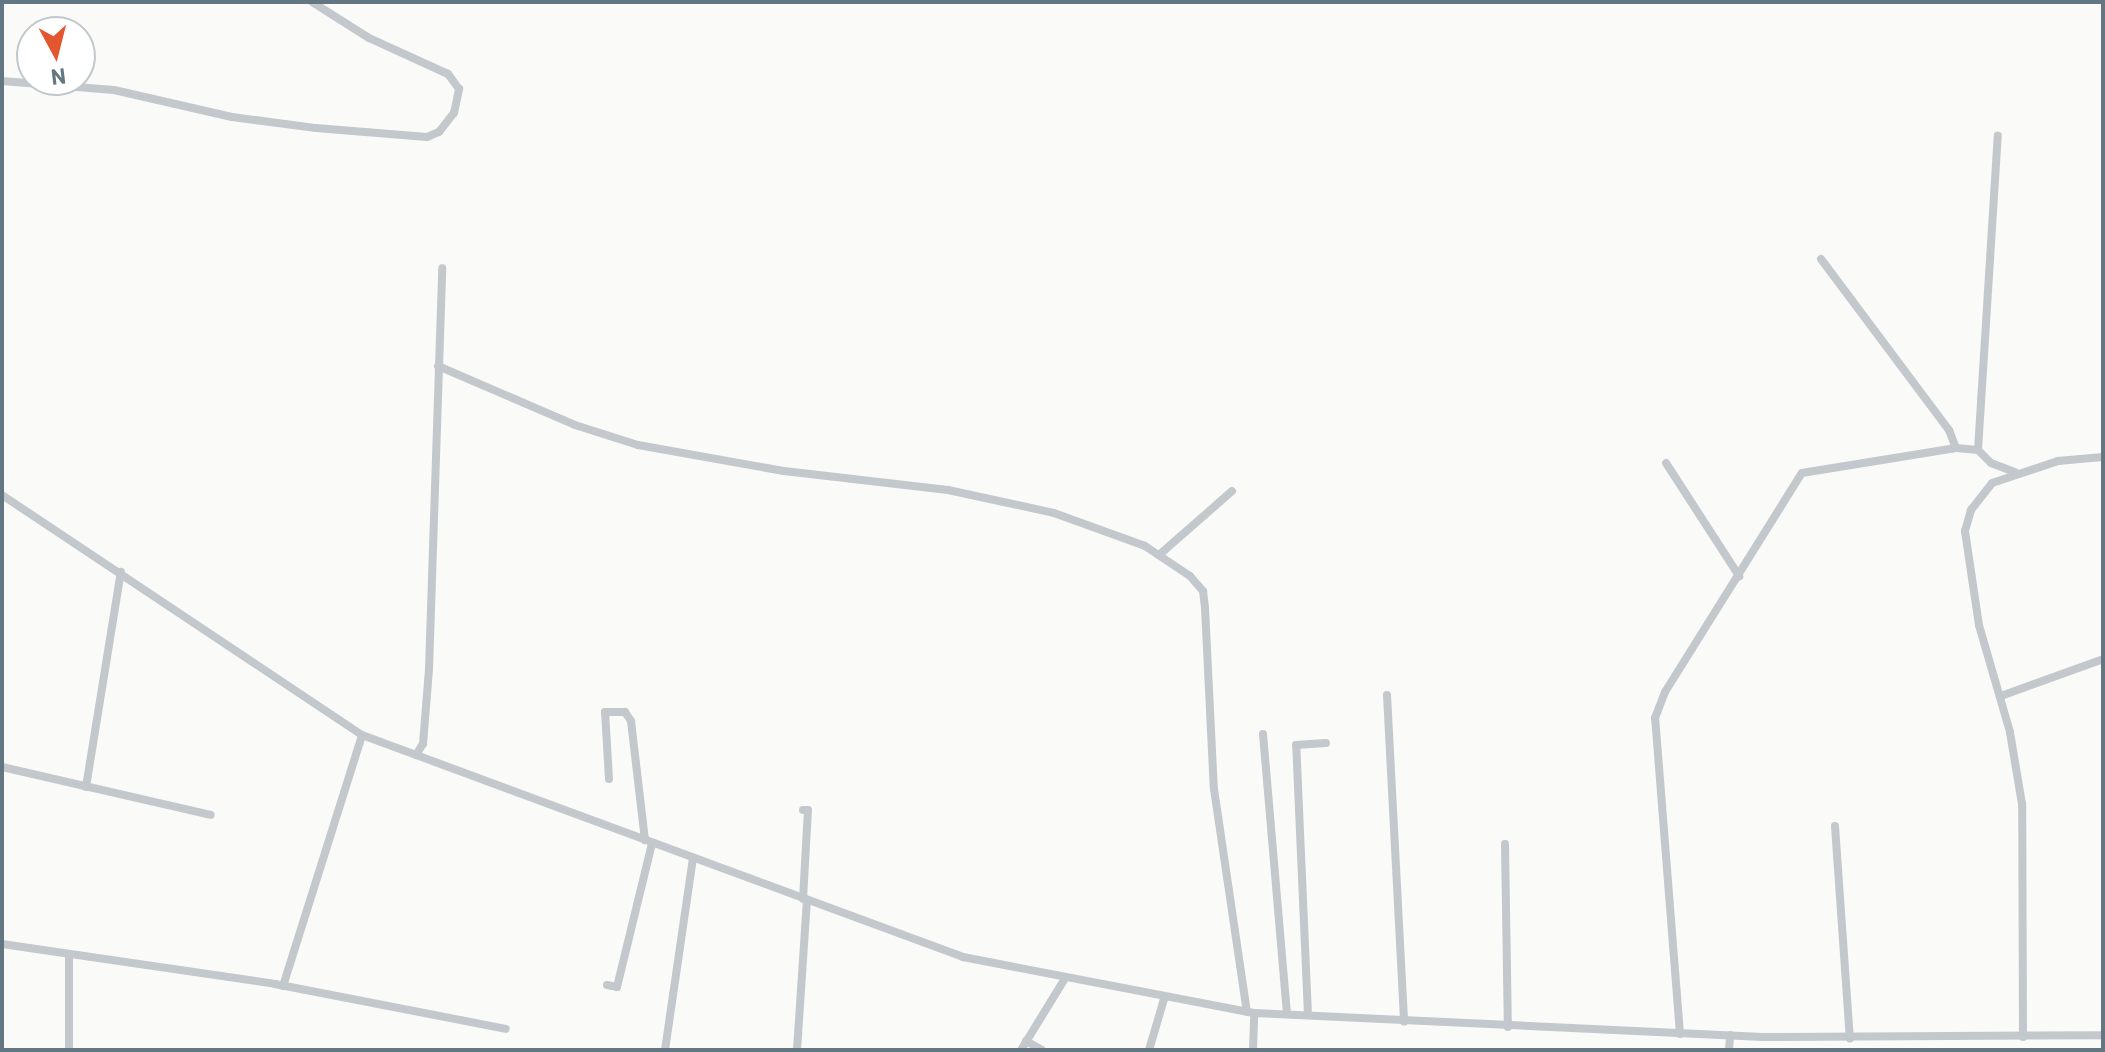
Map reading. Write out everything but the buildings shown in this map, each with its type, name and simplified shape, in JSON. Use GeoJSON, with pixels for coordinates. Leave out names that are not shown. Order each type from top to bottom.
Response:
{"type":"FeatureCollection","features":[{"type":"Feature","properties":{"kind":"street"},"geometry":{"type":"LineString","coordinates":[[2,81],[114,90],[232,117],[316,128],[427,137],[439,132],[454,113],[459,89],[448,74],[369,38],[312,2]]}},
{"type":"Feature","properties":{"kind":"street"},"geometry":{"type":"LineString","coordinates":[[1978,450],[1998,136]]}},
{"type":"Feature","properties":{"kind":"street"},"geometry":{"type":"LineString","coordinates":[[1821,259],[1949,430],[1956,448]]}},
{"type":"Feature","properties":{"kind":"street"},"geometry":{"type":"LineString","coordinates":[[416,755],[423,744],[429,669],[442,268]]}},
{"type":"Feature","properties":{"kind":"street"},"geometry":{"type":"LineString","coordinates":[[438,366],[575,425],[638,445],[770,469],[993,498],[1103,529],[1159,555],[1203,591],[1214,789],[1251,1013],[1253,1050]]}},
{"type":"Feature","properties":{"kind":"street"},"geometry":{"type":"LineString","coordinates":[[1680,1034],[1655,711],[1802,473],[1956,448],[1978,450],[1991,463],[2015,472]]}},
{"type":"Feature","properties":{"kind":"street"},"geometry":{"type":"LineString","coordinates":[[2023,1037],[2022,804],[2001,696],[1979,625],[1965,531],[1981,494],[2015,472],[2103,457]]}},
{"type":"Feature","properties":{"kind":"street"},"geometry":{"type":"LineString","coordinates":[[1666,463],[1739,576]]}},
{"type":"Feature","properties":{"kind":"street"},"geometry":{"type":"LineString","coordinates":[[1159,555],[1232,491]]}},
{"type":"Feature","properties":{"kind":"street"},"geometry":{"type":"LineString","coordinates":[[2,495],[362,735],[963,957],[1064,980],[1251,1013],[1680,1034],[1850,1038],[2103,1035]]}},
{"type":"Feature","properties":{"kind":"street"},"geometry":{"type":"LineString","coordinates":[[86,787],[121,572]]}},
{"type":"Feature","properties":{"kind":"street"},"geometry":{"type":"LineString","coordinates":[[2001,696],[2103,659]]}},
{"type":"Feature","properties":{"kind":"street"},"geometry":{"type":"LineString","coordinates":[[1387,695],[1404,1022]]}},
{"type":"Feature","properties":{"kind":"street"},"geometry":{"type":"LineString","coordinates":[[607,985],[617,987],[648,841],[631,721],[625,712],[605,712],[609,779]]}},
{"type":"Feature","properties":{"kind":"street"},"geometry":{"type":"LineString","coordinates":[[1263,734],[1287,1014]]}},
{"type":"Feature","properties":{"kind":"street"},"geometry":{"type":"LineString","coordinates":[[283,986],[362,735]]}},
{"type":"Feature","properties":{"kind":"street"},"geometry":{"type":"LineString","coordinates":[[1308,1015],[1296,745],[1326,743]]}},
{"type":"Feature","properties":{"kind":"street"},"geometry":{"type":"LineString","coordinates":[[2,767],[211,815]]}},
{"type":"Feature","properties":{"kind":"street"},"geometry":{"type":"LineString","coordinates":[[797,1050],[808,810],[803,810]]}},
{"type":"Feature","properties":{"kind":"street"},"geometry":{"type":"LineString","coordinates":[[1835,826],[1850,1038]]}},
{"type":"Feature","properties":{"kind":"street"},"geometry":{"type":"LineString","coordinates":[[1505,844],[1508,1027]]}},
{"type":"Feature","properties":{"kind":"street"},"geometry":{"type":"LineString","coordinates":[[665,1050],[693,858]]}},
{"type":"Feature","properties":{"kind":"street"},"geometry":{"type":"LineString","coordinates":[[2,944],[283,986],[506,1029]]}},
{"type":"Feature","properties":{"kind":"street"},"geometry":{"type":"LineString","coordinates":[[69,955],[69,1050]]}},
{"type":"Feature","properties":{"kind":"street"},"geometry":{"type":"LineString","coordinates":[[1021,1050],[1064,980]]}},
{"type":"Feature","properties":{"kind":"street"},"geometry":{"type":"LineString","coordinates":[[1149,1050],[1164,999]]}},
{"type":"Feature","properties":{"kind":"street"},"geometry":{"type":"LineString","coordinates":[[1729,1050],[1730,1035]]}},
{"type":"Feature","properties":{"kind":"street"},"geometry":{"type":"LineString","coordinates":[[1026,1041],[1042,1050]]}}]}
